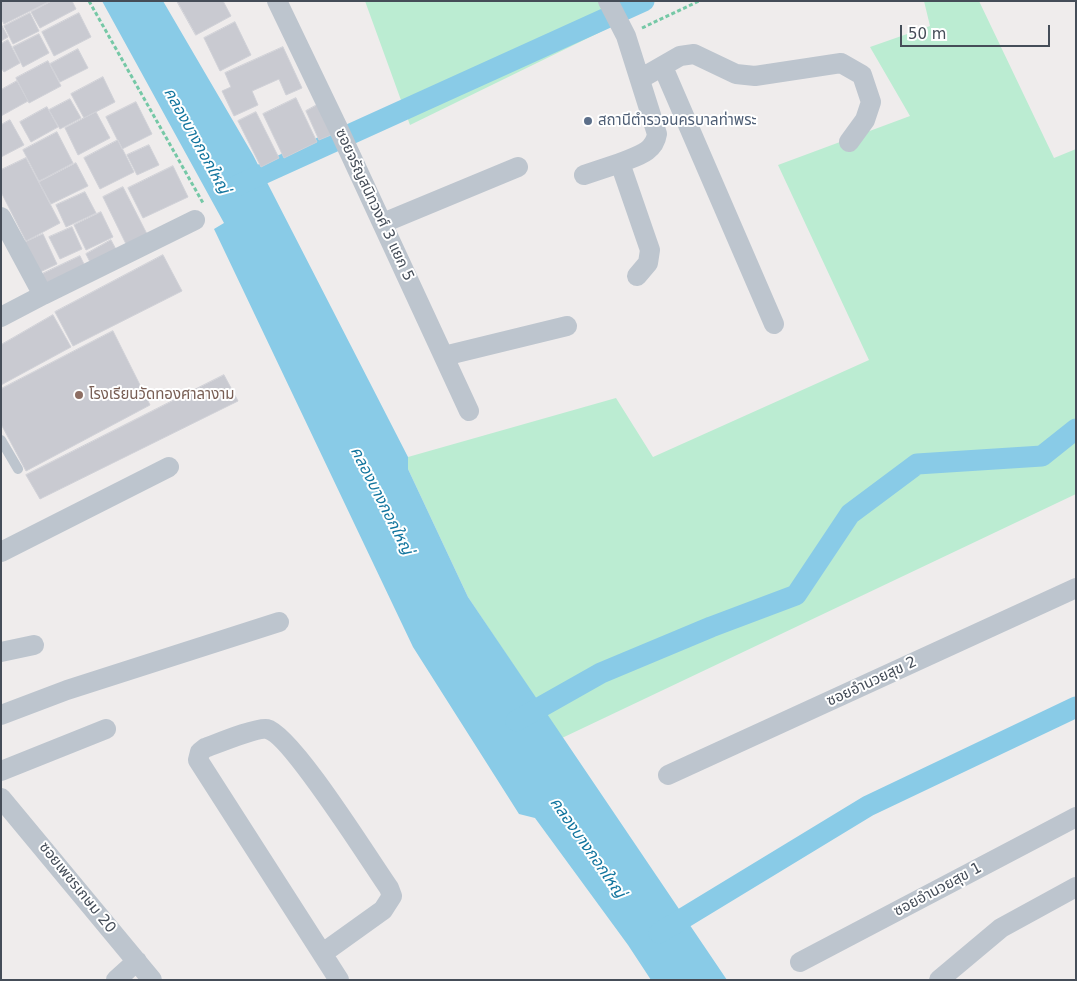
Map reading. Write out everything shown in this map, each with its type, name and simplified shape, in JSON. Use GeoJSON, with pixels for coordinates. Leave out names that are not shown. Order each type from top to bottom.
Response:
{"type":"FeatureCollection","features":[{"type":"Feature","properties":{"kind":"street","name":"ซอยจรัญสนิทวงศ์ 3 แยก 5"},"geometry":{"type":"LineString","coordinates":[[277,1],[340,130],[469,411]]}},
{"type":"Feature","properties":{"kind":"street"},"geometry":{"type":"LineString","coordinates":[[584,175],[620,163],[651,149],[656,143],[657,134],[624,31],[608,1]]}},
{"type":"Feature","properties":{"kind":"street"},"geometry":{"type":"LineString","coordinates":[[640,79],[680,56],[694,54],[736,74],[755,76],[841,63],[862,75],[871,102],[865,120],[849,142]]}},
{"type":"Feature","properties":{"kind":"street"},"geometry":{"type":"LineString","coordinates":[[663,66],[774,324]]}},
{"type":"Feature","properties":{"kind":"street"},"geometry":{"type":"LineString","coordinates":[[620,163],[650,250],[648,264],[637,276]]}},
{"type":"Feature","properties":{"kind":"street"},"geometry":{"type":"LineString","coordinates":[[383,223],[518,167]]}},
{"type":"Feature","properties":{"kind":"street"},"geometry":{"type":"LineString","coordinates":[[1,317],[200,213]]}},
{"type":"Feature","properties":{"kind":"street"},"geometry":{"type":"LineString","coordinates":[[1,217],[42,295]]}},
{"type":"Feature","properties":{"kind":"street"},"geometry":{"type":"LineString","coordinates":[[444,356],[567,326]]}},
{"type":"Feature","properties":{"kind":"street"},"geometry":{"type":"LineString","coordinates":[[1,552],[169,467]]}},
{"type":"Feature","properties":{"kind":"street","name":"ซอยอำนวยสุข 2"},"geometry":{"type":"LineString","coordinates":[[668,776],[1076,588]]}},
{"type":"Feature","properties":{"kind":"street"},"geometry":{"type":"LineString","coordinates":[[1,714],[67,690],[280,622]]}},
{"type":"Feature","properties":{"kind":"street"},"geometry":{"type":"LineString","coordinates":[[1,652],[34,646]]}},
{"type":"Feature","properties":{"kind":"street"},"geometry":{"type":"LineString","coordinates":[[323,953],[383,910],[392,896],[389,888],[305,766],[276,732],[263,728],[205,748],[200,752],[198,760],[340,980]]}},
{"type":"Feature","properties":{"kind":"street"},"geometry":{"type":"LineString","coordinates":[[1,771],[106,729]]}},
{"type":"Feature","properties":{"kind":"street","name":"ซอยเพชรเกษม 20"},"geometry":{"type":"LineString","coordinates":[[1,798],[152,980]]}},
{"type":"Feature","properties":{"kind":"street","name":"ซอยอำนวยสุข 1"},"geometry":{"type":"LineString","coordinates":[[800,962],[1076,818]]}},
{"type":"Feature","properties":{"kind":"street"},"geometry":{"type":"LineString","coordinates":[[939,980],[1001,928],[1076,887]]}},
{"type":"Feature","properties":{"kind":"street"},"geometry":{"type":"LineString","coordinates":[[116,980],[136,961]]}},
{"type":"Feature","properties":{"kind":"lane"},"geometry":{"type":"LineString","coordinates":[[1,440],[18,469]]}},
{"type":"Feature","properties":{"kind":"path"},"geometry":{"type":"LineString","coordinates":[[89,1],[200,213]]}},
{"type":"Feature","properties":{"kind":"path"},"geometry":{"type":"LineString","coordinates":[[624,31],[699,1]]}},
{"type":"Feature","properties":{"kind":"green space"},"geometry":{"type":"Polygon","coordinates":[[[365,1],[622,1],[627,19],[410,125],[365,1]]]}},
{"type":"Feature","properties":{"kind":"green space"},"geometry":{"type":"Polygon","coordinates":[[[924,1],[979,1],[1054,158],[1076,149],[1076,494],[562,738],[468,597],[408,469],[408,457],[616,398],[653,457],[869,360],[778,165],[910,116],[870,47],[930,26],[924,1]]]}},
{"type":"Feature","properties":{"kind":"water","name":"คลองบางกอกใหญ่"},"geometry":{"type":"Polygon","coordinates":[[[102,1],[163,1],[253,155],[408,457],[408,469],[468,597],[727,980],[651,980],[628,945],[535,818],[519,814],[413,647],[214,229],[224,223],[102,1]]]}},
{"type":"Feature","properties":{"kind":"building"},"geometry":{"type":"Polygon","coordinates":[[[1,1],[50,1],[4,24],[1,18],[1,1]]]}},
{"type":"Feature","properties":{"kind":"building"},"geometry":{"type":"Polygon","coordinates":[[[52,1],[72,1],[76,9],[40,28],[31,12],[52,1]]]}},
{"type":"Feature","properties":{"kind":"building"},"geometry":{"type":"Polygon","coordinates":[[[177,1],[223,1],[231,16],[196,35],[177,1]]]}},
{"type":"Feature","properties":{"kind":"building"},"geometry":{"type":"Polygon","coordinates":[[[30,13],[39,31],[13,44],[4,26],[30,13]]]}},
{"type":"Feature","properties":{"kind":"building"},"geometry":{"type":"Polygon","coordinates":[[[79,13],[91,37],[54,56],[42,32],[79,13]]]}},
{"type":"Feature","properties":{"kind":"building"},"geometry":{"type":"Polygon","coordinates":[[[235,22],[251,55],[220,71],[204,38],[235,22]]]}},
{"type":"Feature","properties":{"kind":"building"},"geometry":{"type":"Polygon","coordinates":[[[1,24],[8,37],[1,41],[1,24]]]}},
{"type":"Feature","properties":{"kind":"building"},"geometry":{"type":"Polygon","coordinates":[[[39,34],[49,53],[23,67],[13,47],[39,34]]]}},
{"type":"Feature","properties":{"kind":"building"},"geometry":{"type":"Polygon","coordinates":[[[8,40],[20,63],[4,72],[1,68],[1,44],[8,40]]]}},
{"type":"Feature","properties":{"kind":"building"},"geometry":{"type":"Polygon","coordinates":[[[283,47],[302,88],[286,95],[279,79],[252,91],[258,105],[234,116],[222,91],[231,87],[225,73],[283,47]]]}},
{"type":"Feature","properties":{"kind":"building"},"geometry":{"type":"Polygon","coordinates":[[[78,49],[88,68],[60,82],[50,64],[78,49]]]}},
{"type":"Feature","properties":{"kind":"building"},"geometry":{"type":"Polygon","coordinates":[[[48,61],[61,86],[29,103],[16,78],[48,61]]]}},
{"type":"Feature","properties":{"kind":"building"},"geometry":{"type":"Polygon","coordinates":[[[103,77],[115,102],[84,118],[71,94],[103,77]]]}},
{"type":"Feature","properties":{"kind":"building"},"geometry":{"type":"Polygon","coordinates":[[[17,81],[28,101],[1,116],[1,90],[17,81]]]}},
{"type":"Feature","properties":{"kind":"building"},"geometry":{"type":"Polygon","coordinates":[[[296,98],[317,142],[284,158],[263,114],[296,98]]]}},
{"type":"Feature","properties":{"kind":"building"},"geometry":{"type":"Polygon","coordinates":[[[70,99],[81,118],[60,129],[49,110],[70,99]]]}},
{"type":"Feature","properties":{"kind":"building"},"geometry":{"type":"Polygon","coordinates":[[[136,102],[152,134],[122,149],[106,117],[136,102]]]}},
{"type":"Feature","properties":{"kind":"building"},"geometry":{"type":"Polygon","coordinates":[[[317,105],[331,135],[319,140],[306,111],[317,105]]]}},
{"type":"Feature","properties":{"kind":"building"},"geometry":{"type":"Polygon","coordinates":[[[47,107],[58,127],[31,142],[20,122],[47,107]]]}},
{"type":"Feature","properties":{"kind":"building"},"geometry":{"type":"Polygon","coordinates":[[[96,112],[110,138],[78,155],[65,128],[96,112]]]}},
{"type":"Feature","properties":{"kind":"building"},"geometry":{"type":"Polygon","coordinates":[[[256,112],[279,158],[261,167],[238,121],[256,112]]]}},
{"type":"Feature","properties":{"kind":"building"},"geometry":{"type":"Polygon","coordinates":[[[10,120],[24,145],[1,157],[1,125],[10,120]]]}},
{"type":"Feature","properties":{"kind":"building"},"geometry":{"type":"Polygon","coordinates":[[[57,132],[73,163],[39,181],[23,150],[57,132]]]}},
{"type":"Feature","properties":{"kind":"building"},"geometry":{"type":"Polygon","coordinates":[[[118,140],[134,172],[100,189],[84,158],[118,140]]]}},
{"type":"Feature","properties":{"kind":"building"},"geometry":{"type":"Polygon","coordinates":[[[149,145],[159,165],[137,175],[127,155],[149,145]]]}},
{"type":"Feature","properties":{"kind":"building"},"geometry":{"type":"Polygon","coordinates":[[[26,158],[60,223],[26,241],[1,192],[1,170],[26,158]]]}},
{"type":"Feature","properties":{"kind":"building"},"geometry":{"type":"Polygon","coordinates":[[[76,163],[88,186],[51,204],[39,182],[76,163]]]}},
{"type":"Feature","properties":{"kind":"building"},"geometry":{"type":"Polygon","coordinates":[[[173,166],[188,197],[143,218],[128,188],[173,166]]]}},
{"type":"Feature","properties":{"kind":"building"},"geometry":{"type":"Polygon","coordinates":[[[123,187],[148,236],[127,246],[103,197],[123,187]]]}},
{"type":"Feature","properties":{"kind":"building"},"geometry":{"type":"Polygon","coordinates":[[[85,192],[96,213],[66,227],[56,205],[85,192]]]}},
{"type":"Feature","properties":{"kind":"building"},"geometry":{"type":"Polygon","coordinates":[[[101,212],[113,237],[86,250],[74,225],[101,212]]]}},
{"type":"Feature","properties":{"kind":"building"},"geometry":{"type":"Polygon","coordinates":[[[72,227],[82,249],[60,259],[49,237],[72,227]]]}},
{"type":"Feature","properties":{"kind":"building"},"geometry":{"type":"Polygon","coordinates":[[[43,234],[57,264],[38,273],[23,243],[43,234]]]}},
{"type":"Feature","properties":{"kind":"building"},"geometry":{"type":"Polygon","coordinates":[[[111,240],[119,255],[93,268],[86,254],[111,240]]]}},
{"type":"Feature","properties":{"kind":"building"},"geometry":{"type":"Polygon","coordinates":[[[163,255],[182,291],[73,346],[55,312],[163,255]]]}},
{"type":"Feature","properties":{"kind":"building"},"geometry":{"type":"Polygon","coordinates":[[[80,256],[87,270],[49,289],[42,274],[80,256]]]}},
{"type":"Feature","properties":{"kind":"building"},"geometry":{"type":"Polygon","coordinates":[[[53,315],[71,347],[1,385],[1,345],[53,315]]]}},
{"type":"Feature","properties":{"kind":"building"},"geometry":{"type":"Polygon","coordinates":[[[113,331],[150,405],[26,471],[1,424],[1,389],[113,331]]]}},
{"type":"Feature","properties":{"kind":"building"},"geometry":{"type":"Polygon","coordinates":[[[224,375],[238,401],[40,499],[26,475],[224,375]]]}},
{"type":"Feature","properties":{"kind":"waterway","name":"คลองบางกอกใหญ่"},"geometry":{"type":"LineString","coordinates":[[236,186],[644,1]]}},
{"type":"Feature","properties":{"kind":"waterway"},"geometry":{"type":"LineString","coordinates":[[516,721],[601,673],[711,627],[796,595],[850,514],[917,464],[1042,456],[1076,429]]}},
{"type":"Feature","properties":{"kind":"waterway"},"geometry":{"type":"LineString","coordinates":[[659,933],[868,806],[1076,707]]}},
{"type":"Feature","properties":{"kind":"place","name":"สถานีตำรวจนครบาลท่าพระ"},"geometry":{"type":"Point","coordinates":[588,121]}},
{"type":"Feature","properties":{"kind":"place","name":"โรงเรียนวัดทองศาลางาม"},"geometry":{"type":"Point","coordinates":[79,395]}}]}
